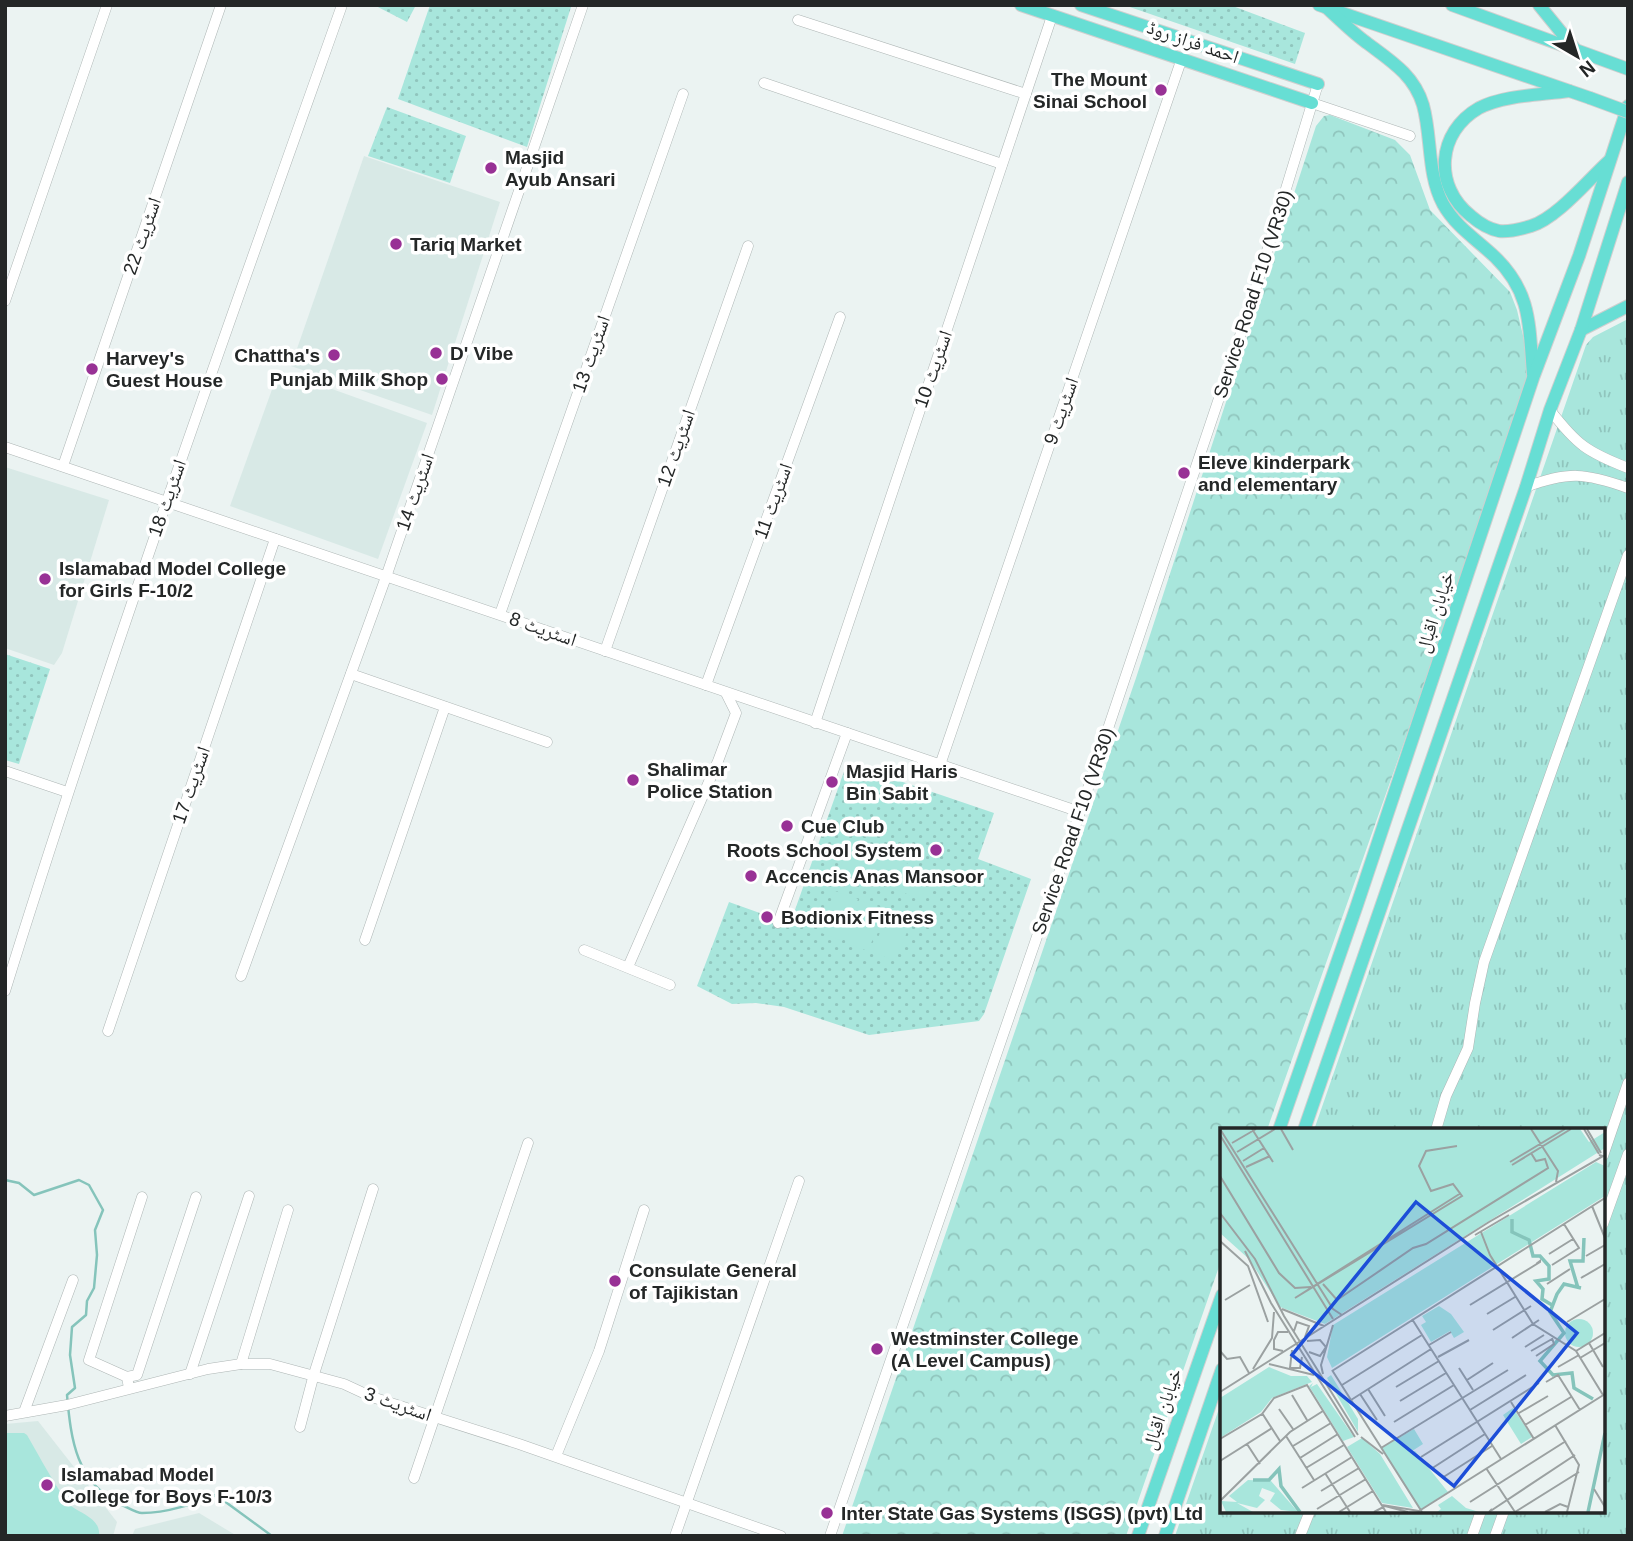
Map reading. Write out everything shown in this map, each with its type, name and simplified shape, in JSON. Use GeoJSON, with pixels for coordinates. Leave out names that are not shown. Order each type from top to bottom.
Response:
{"type":"FeatureCollection","features":[{"type":"Feature","properties":{"kind":"main road","name":"احمد فراز روڈ"},"geometry":{"type":"LineString","coordinates":[[1021,5],[1312,103]]}},
{"type":"Feature","properties":{"kind":"main road","name":"احمد فراز روڈ"},"geometry":{"type":"LineString","coordinates":[[1081,5],[1318,84]]}},
{"type":"Feature","properties":{"kind":"main road"},"geometry":{"type":"LineString","coordinates":[[1452,5],[1628,69]]}},
{"type":"Feature","properties":{"kind":"main road"},"geometry":{"type":"LineString","coordinates":[[1539,5],[1576,50]]}},
{"type":"Feature","properties":{"kind":"main road"},"geometry":{"type":"LineString","coordinates":[[1323,7],[1628,112]]}},
{"type":"Feature","properties":{"kind":"main road"},"geometry":{"type":"LineString","coordinates":[[1323,7],[1410,77],[1422,103],[1434,181],[1441,201],[1465,233],[1494,256],[1513,276],[1524,296],[1529,322],[1533,378]]}},
{"type":"Feature","properties":{"kind":"main road"},"geometry":{"type":"LineString","coordinates":[[1569,91],[1497,102],[1482,107],[1454,128],[1444,163],[1453,195],[1465,211],[1497,231],[1534,226],[1551,216],[1610,159]]}},
{"type":"Feature","properties":{"kind":"main road","name":"خیابان اقبال"},"geometry":{"type":"LineString","coordinates":[[1280,1128],[1533,378],[1579,256],[1628,106]]}},
{"type":"Feature","properties":{"kind":"main road"},"geometry":{"type":"LineString","coordinates":[[1305,1128],[1550,410],[1581,330],[1628,182]]}},
{"type":"Feature","properties":{"kind":"main road"},"geometry":{"type":"LineString","coordinates":[[1581,330],[1628,306]]}},
{"type":"Feature","properties":{"kind":"main road","name":"خیابان اقبال"},"geometry":{"type":"LineString","coordinates":[[1138,1536],[1220,1301]]}},
{"type":"Feature","properties":{"kind":"main road"},"geometry":{"type":"LineString","coordinates":[[1165,1536],[1220,1375]]}},
{"type":"Feature","properties":{"kind":"street"},"geometry":{"type":"LineString","coordinates":[[5,301],[107,5]]}},
{"type":"Feature","properties":{"kind":"street","name":"اسٹریٹ 22"},"geometry":{"type":"LineString","coordinates":[[63,466],[221,5]]}},
{"type":"Feature","properties":{"kind":"street","name":"اسٹریٹ 14"},"geometry":{"type":"LineString","coordinates":[[241,976],[386,577],[583,5]]}},
{"type":"Feature","properties":{"kind":"street","name":"اسٹریٹ 18"},"geometry":{"type":"LineString","coordinates":[[5,991],[67,792],[166,502],[341,8]]}},
{"type":"Feature","properties":{"kind":"street","name":"اسٹریٹ 10"},"geometry":{"type":"LineString","coordinates":[[815,723],[1052,16]]}},
{"type":"Feature","properties":{"kind":"street"},"geometry":{"type":"LineString","coordinates":[[798,20],[1026,94]]}},
{"type":"Feature","properties":{"kind":"street","name":"اسٹریٹ 9"},"geometry":{"type":"LineString","coordinates":[[940,765],[1182,58]]}},
{"type":"Feature","properties":{"kind":"street"},"geometry":{"type":"LineString","coordinates":[[764,83],[1002,164]]}},
{"type":"Feature","properties":{"kind":"street","name":"Service Road F10 (VR30)"},"geometry":{"type":"LineString","coordinates":[[830,1536],[1080,813],[1252,300],[1318,84]]}},
{"type":"Feature","properties":{"kind":"street","name":"اسٹریٹ 13"},"geometry":{"type":"LineString","coordinates":[[500,614],[683,94]]}},
{"type":"Feature","properties":{"kind":"street"},"geometry":{"type":"LineString","coordinates":[[1312,103],[1410,136]]}},
{"type":"Feature","properties":{"kind":"street","name":"اسٹریٹ 12"},"geometry":{"type":"LineString","coordinates":[[605,651],[748,246]]}},
{"type":"Feature","properties":{"kind":"street","name":"اسٹریٹ 11"},"geometry":{"type":"LineString","coordinates":[[706,685],[840,317]]}},
{"type":"Feature","properties":{"kind":"street"},"geometry":{"type":"LineString","coordinates":[[1550,410],[1565,430],[1583,447],[1595,455],[1628,468]]}},
{"type":"Feature","properties":{"kind":"street","name":"اسٹریٹ 8"},"geometry":{"type":"LineString","coordinates":[[5,447],[1080,813]]}},
{"type":"Feature","properties":{"kind":"street"},"geometry":{"type":"LineString","coordinates":[[1525,487],[1563,475],[1587,476],[1628,488]]}},
{"type":"Feature","properties":{"kind":"street","name":"اسٹریٹ 17"},"geometry":{"type":"LineString","coordinates":[[108,1031],[275,539]]}},
{"type":"Feature","properties":{"kind":"street"},"geometry":{"type":"LineString","coordinates":[[1437,1128],[1446,1096],[1468,1048],[1484,962],[1628,555]]}},
{"type":"Feature","properties":{"kind":"street"},"geometry":{"type":"LineString","coordinates":[[351,674],[547,742]]}},
{"type":"Feature","properties":{"kind":"street"},"geometry":{"type":"LineString","coordinates":[[628,967],[718,761],[736,713],[726,693]]}},
{"type":"Feature","properties":{"kind":"street"},"geometry":{"type":"LineString","coordinates":[[365,940],[445,708]]}},
{"type":"Feature","properties":{"kind":"street"},"geometry":{"type":"LineString","coordinates":[[778,923],[847,733]]}},
{"type":"Feature","properties":{"kind":"street"},"geometry":{"type":"LineString","coordinates":[[5,771],[67,792]]}},
{"type":"Feature","properties":{"kind":"street"},"geometry":{"type":"LineString","coordinates":[[584,950],[670,985]]}},
{"type":"Feature","properties":{"kind":"street"},"geometry":{"type":"LineString","coordinates":[[1605,1150],[1628,1083]]}},
{"type":"Feature","properties":{"kind":"street"},"geometry":{"type":"LineString","coordinates":[[414,1478],[528,1143]]}},
{"type":"Feature","properties":{"kind":"street"},"geometry":{"type":"LineString","coordinates":[[1605,1218],[1628,1154]]}},
{"type":"Feature","properties":{"kind":"street"},"geometry":{"type":"LineString","coordinates":[[675,1536],[799,1181]]}},
{"type":"Feature","properties":{"kind":"street"},"geometry":{"type":"LineString","coordinates":[[300,1427],[314,1374],[373,1189]]}},
{"type":"Feature","properties":{"kind":"street"},"geometry":{"type":"LineString","coordinates":[[190,1374],[249,1196]]}},
{"type":"Feature","properties":{"kind":"street"},"geometry":{"type":"LineString","coordinates":[[142,1197],[89,1360],[128,1382],[137,1375],[196,1197]]}},
{"type":"Feature","properties":{"kind":"street"},"geometry":{"type":"LineString","coordinates":[[241,1364],[288,1210]]}},
{"type":"Feature","properties":{"kind":"street"},"geometry":{"type":"LineString","coordinates":[[556,1456],[599,1351],[644,1210]]}},
{"type":"Feature","properties":{"kind":"street"},"geometry":{"type":"LineString","coordinates":[[24,1412],[73,1280]]}},
{"type":"Feature","properties":{"kind":"street","name":"اسٹریٹ 3"},"geometry":{"type":"LineString","coordinates":[[5,1416],[67,1405],[128,1382],[241,1364],[270,1364],[314,1374],[372,1397],[556,1456],[781,1536]]}},
{"type":"Feature","properties":{"kind":"street"},"geometry":{"type":"LineString","coordinates":[[1300,1536],[1309,1513]]}},
{"type":"Feature","properties":{"kind":"street"},"geometry":{"type":"LineString","coordinates":[[1472,1536],[1479,1513]]}},
{"type":"Feature","properties":{"kind":"street"},"geometry":{"type":"LineString","coordinates":[[1496,1536],[1503,1513]]}},
{"type":"Feature","properties":{"kind":"shaded area"},"geometry":{"type":"Polygon","coordinates":[[[364,156],[500,202],[432,415],[291,366],[364,156]]]}},
{"type":"Feature","properties":{"kind":"shaded area"},"geometry":{"type":"Polygon","coordinates":[[[279,370],[427,423],[378,559],[230,506],[279,370]]]}},
{"type":"Feature","properties":{"kind":"shaded area","name":"Islamabad Model College for Girls F-10/2"},"geometry":{"type":"Polygon","coordinates":[[[5,467],[109,500],[62,653],[54,665],[5,648],[5,467]]]}},
{"type":"Feature","properties":{"kind":"shaded area","name":"Islamabad Model College for Boys F-10/3"},"geometry":{"type":"Polygon","coordinates":[[[38,1421],[117,1522],[113,1536],[5,1536],[5,1424],[38,1421]]]}},
{"type":"Feature","properties":{"kind":"shaded area"},"geometry":{"type":"Polygon","coordinates":[[[199,1513],[237,1536],[132,1536],[135,1529],[199,1513]]]}},
{"type":"Feature","properties":{"kind":"green space"},"geometry":{"type":"Polygon","coordinates":[[[374,5],[416,5],[407,22],[374,5]]]}},
{"type":"Feature","properties":{"kind":"green space"},"geometry":{"type":"Polygon","coordinates":[[[430,5],[571,7],[527,147],[398,99],[430,5]]]}},
{"type":"Feature","properties":{"kind":"green space"},"geometry":{"type":"Polygon","coordinates":[[[1124,5],[1230,5],[1305,33],[1295,64],[1124,5]]]}},
{"type":"Feature","properties":{"kind":"green space"},"geometry":{"type":"Polygon","coordinates":[[[387,107],[466,136],[450,183],[368,156],[387,107]]]}},
{"type":"Feature","properties":{"kind":"green space"},"geometry":{"type":"Polygon","coordinates":[[[1330,115],[1395,140],[1410,155],[1430,210],[1510,292],[1517,310],[1533,378],[1268,1128],[1220,1128],[1220,1264],[1126,1536],[842,1536],[1136,678],[1316,126],[1324,116],[1330,115]]]}},
{"type":"Feature","properties":{"kind":"green space"},"geometry":{"type":"Polygon","coordinates":[[[1628,319],[1628,1536],[1175,1536],[1220,1406],[1220,1513],[1605,1513],[1605,1128],[1315,1128],[1586,345],[1593,337],[1628,319]]]}},
{"type":"Feature","properties":{"kind":"green space"},"geometry":{"type":"Polygon","coordinates":[[[5,654],[50,669],[19,764],[5,760],[5,654]]]}},
{"type":"Feature","properties":{"kind":"green space"},"geometry":{"type":"Polygon","coordinates":[[[847,763],[994,813],[978,859],[1031,879],[984,1014],[979,1021],[869,1035],[784,1007],[756,1003],[732,1004],[697,986],[729,902],[790,924],[847,763]]]}},
{"type":"Feature","properties":{"kind":"green space"},"geometry":{"type":"Polygon","coordinates":[[[852,841],[931,873],[921,900],[841,866],[852,841]]]}},
{"type":"Feature","properties":{"kind":"green space"},"geometry":{"type":"Polygon","coordinates":[[[835,891],[858,899],[842,941],[819,932],[835,891]]]}},
{"type":"Feature","properties":{"kind":"green space"},"geometry":{"type":"Polygon","coordinates":[[[861,901],[885,909],[868,951],[845,943],[861,901]]]}},
{"type":"Feature","properties":{"kind":"green space"},"geometry":{"type":"Polygon","coordinates":[[[889,911],[912,920],[895,961],[872,952],[889,911]]]}},
{"type":"Feature","properties":{"kind":"green space","name":"Islamabad Model College for Boys F-10/3"},"geometry":{"type":"Polygon","coordinates":[[[5,1433],[27,1435],[67,1502],[94,1521],[99,1536],[5,1536],[5,1433]]]}},
{"type":"Feature","properties":{"kind":"waterway"},"geometry":{"type":"LineString","coordinates":[[5,1180],[19,1183],[34,1195],[79,1180],[89,1185],[103,1210],[95,1230],[97,1255],[94,1288],[87,1301],[86,1315],[72,1327],[70,1355],[75,1388],[67,1395],[74,1444],[85,1472],[107,1496],[135,1511],[152,1513],[171,1510],[216,1495],[272,1536]]}},
{"type":"Feature","properties":{"kind":"place","name":"The Mount Sinai School"},"geometry":{"type":"Point","coordinates":[1161,90]}},
{"type":"Feature","properties":{"kind":"place","name":"Masjid Ayub Ansari"},"geometry":{"type":"Point","coordinates":[491,168]}},
{"type":"Feature","properties":{"kind":"place","name":"Tariq Market"},"geometry":{"type":"Point","coordinates":[396,244]}},
{"type":"Feature","properties":{"kind":"place","name":"D' Vibe"},"geometry":{"type":"Point","coordinates":[436,353]}},
{"type":"Feature","properties":{"kind":"place","name":"Chattha's"},"geometry":{"type":"Point","coordinates":[334,355]}},
{"type":"Feature","properties":{"kind":"place","name":"Harvey's Guest House"},"geometry":{"type":"Point","coordinates":[92,369]}},
{"type":"Feature","properties":{"kind":"place","name":"Punjab Milk Shop"},"geometry":{"type":"Point","coordinates":[442,379]}},
{"type":"Feature","properties":{"kind":"place","name":"Eleve kinderpark and elementary"},"geometry":{"type":"Point","coordinates":[1184,473]}},
{"type":"Feature","properties":{"kind":"place","name":"Islamabad Model College for Girls F-10/2"},"geometry":{"type":"Point","coordinates":[45,579]}},
{"type":"Feature","properties":{"kind":"place","name":"Shalimar Police Station"},"geometry":{"type":"Point","coordinates":[633,780]}},
{"type":"Feature","properties":{"kind":"place","name":"Masjid Haris Bin Sabit"},"geometry":{"type":"Point","coordinates":[832,782]}},
{"type":"Feature","properties":{"kind":"place","name":"Cue Club"},"geometry":{"type":"Point","coordinates":[787,826]}},
{"type":"Feature","properties":{"kind":"place","name":"Roots School System"},"geometry":{"type":"Point","coordinates":[936,850]}},
{"type":"Feature","properties":{"kind":"place","name":"Accencis Anas Mansoor"},"geometry":{"type":"Point","coordinates":[751,876]}},
{"type":"Feature","properties":{"kind":"place","name":"Bodionix Fitness"},"geometry":{"type":"Point","coordinates":[767,917]}},
{"type":"Feature","properties":{"kind":"place","name":"Consulate General of Tajikistan"},"geometry":{"type":"Point","coordinates":[615,1281]}},
{"type":"Feature","properties":{"kind":"place","name":"Westminster College (A Level Campus)"},"geometry":{"type":"Point","coordinates":[877,1349]}},
{"type":"Feature","properties":{"kind":"place","name":"Islamabad Model College for Boys F-10/3"},"geometry":{"type":"Point","coordinates":[47,1485]}},
{"type":"Feature","properties":{"kind":"place","name":"Inter State Gas Systems (ISGS) (pvt) Ltd"},"geometry":{"type":"Point","coordinates":[827,1513]}}]}
